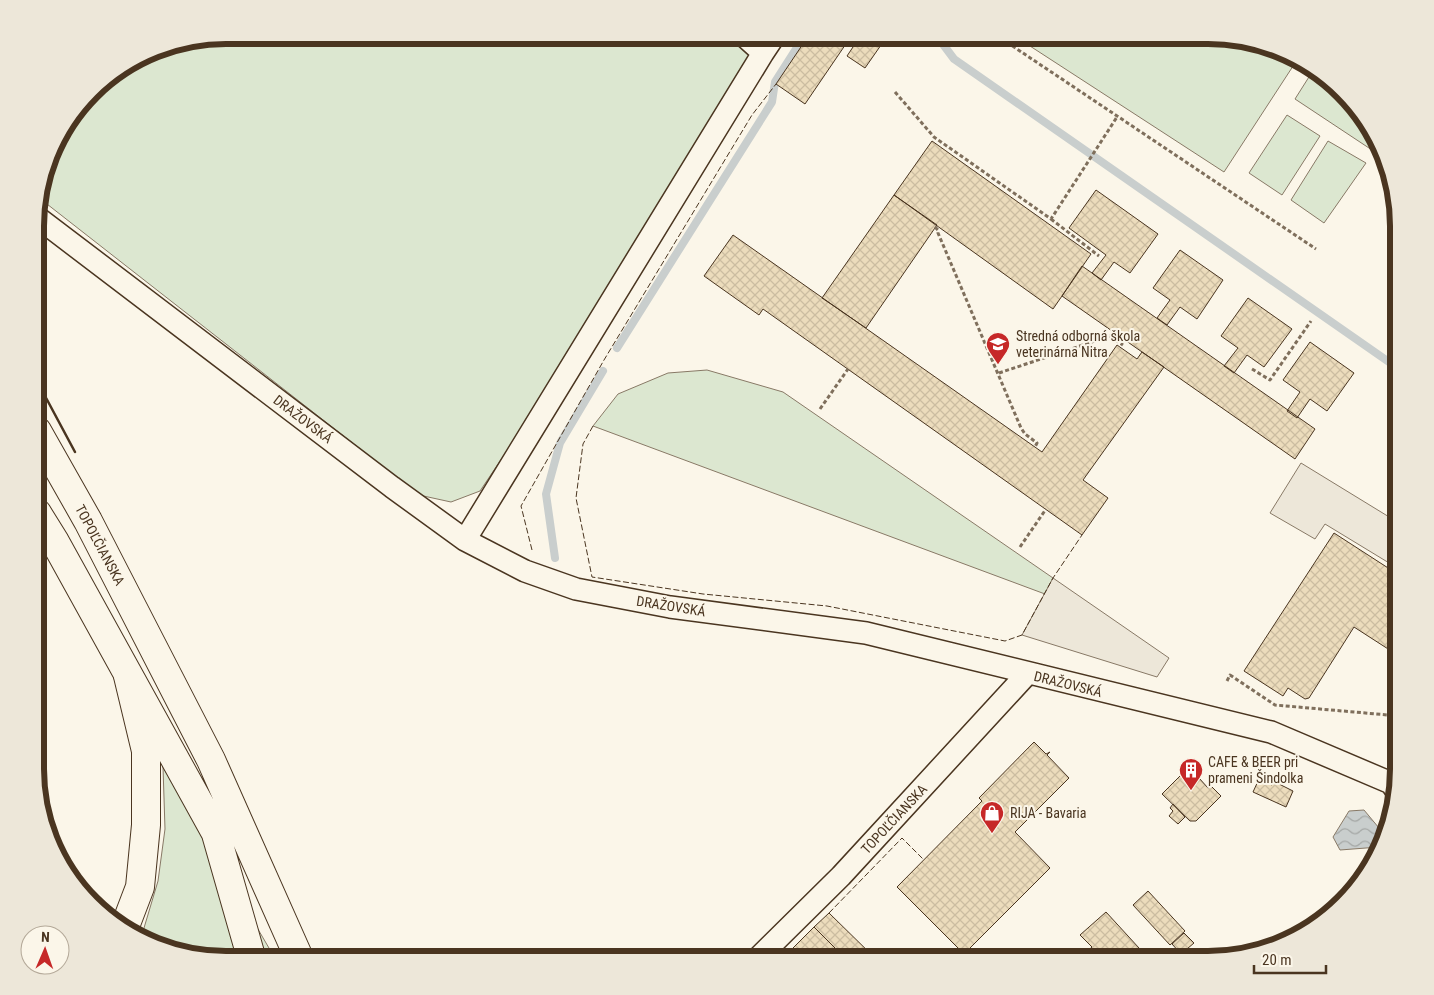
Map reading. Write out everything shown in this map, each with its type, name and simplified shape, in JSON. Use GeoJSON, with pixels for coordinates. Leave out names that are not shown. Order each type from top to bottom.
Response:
{"type":"FeatureCollection","features":[{"type":"Feature","properties":{"kind":"main road","name":"TOPOĽČIANSKA"},"geometry":{"type":"LineString","coordinates":[[44,443],[88,521],[160,661]]}},
{"type":"Feature","properties":{"kind":"main road"},"geometry":{"type":"LineString","coordinates":[[44,524],[218,837]]}},
{"type":"Feature","properties":{"kind":"main road"},"geometry":{"type":"LineString","coordinates":[[160,661],[218,837],[250,951]]}},
{"type":"Feature","properties":{"kind":"main road"},"geometry":{"type":"LineString","coordinates":[[160,661],[211,760],[296,951]]}},
{"type":"Feature","properties":{"kind":"main road"},"geometry":{"type":"LineString","coordinates":[[126,922],[140,887],[146,825],[146,751],[128,676]]}},
{"type":"Feature","properties":{"kind":"street"},"geometry":{"type":"LineString","coordinates":[[465,540],[769,44]]}},
{"type":"Feature","properties":{"kind":"street","name":"DRAŽOVSKÁ"},"geometry":{"type":"LineString","coordinates":[[44,222],[392,487],[465,540],[525,570],[576,589],[670,607],[866,633],[1027,674],[1271,732],[1390,779]]}},
{"type":"Feature","properties":{"kind":"street","name":"TOPOĽČIANSKA"},"geometry":{"type":"LineString","coordinates":[[765,951],[841,876],[1027,674]]}},
{"type":"Feature","properties":{"kind":"path"},"geometry":{"type":"LineString","coordinates":[[1010,44],[1316,249]]}},
{"type":"Feature","properties":{"kind":"path"},"geometry":{"type":"LineString","coordinates":[[896,92],[934,137],[1051,219],[1099,256]]}},
{"type":"Feature","properties":{"kind":"path"},"geometry":{"type":"LineString","coordinates":[[1051,219],[1118,116]]}},
{"type":"Feature","properties":{"kind":"path"},"geometry":{"type":"LineString","coordinates":[[935,227],[938,230],[1021,428],[1038,443],[1035,447]]}},
{"type":"Feature","properties":{"kind":"path"},"geometry":{"type":"LineString","coordinates":[[1252,369],[1270,380],[1312,321]]}},
{"type":"Feature","properties":{"kind":"path"},"geometry":{"type":"LineString","coordinates":[[999,373],[1110,336],[1123,345]]}},
{"type":"Feature","properties":{"kind":"path"},"geometry":{"type":"LineString","coordinates":[[820,409],[848,369]]}},
{"type":"Feature","properties":{"kind":"path"},"geometry":{"type":"LineString","coordinates":[[1020,547],[1046,509]]}},
{"type":"Feature","properties":{"kind":"path"},"geometry":{"type":"LineString","coordinates":[[1227,681],[1230,675],[1275,705],[1390,716]]}},
{"type":"Feature","properties":{"kind":"green space"},"geometry":{"type":"Polygon","coordinates":[[[780,44],[480,491],[451,502],[419,495],[45,202],[53,167],[62,145],[81,115],[115,81],[134,68],[167,53],[202,45],[780,44]]]}},
{"type":"Feature","properties":{"kind":"green space"},"geometry":{"type":"Polygon","coordinates":[[[1027,44],[1221,44],[1267,53],[1294,65],[1224,172],[1027,44]]]}},
{"type":"Feature","properties":{"kind":"green space"},"geometry":{"type":"Polygon","coordinates":[[[1311,74],[1337,97],[1353,115],[1360,124],[1374,152],[1295,99],[1311,74]]]}},
{"type":"Feature","properties":{"kind":"green space"},"geometry":{"type":"Polygon","coordinates":[[[1287,115],[1320,136],[1282,195],[1249,173],[1287,115]]]}},
{"type":"Feature","properties":{"kind":"green space"},"geometry":{"type":"Polygon","coordinates":[[[1328,141],[1366,163],[1324,223],[1291,200],[1328,141]]]}},
{"type":"Feature","properties":{"kind":"green space"},"geometry":{"type":"Polygon","coordinates":[[[707,370],[783,392],[1053,578],[1045,594],[593,426],[618,394],[668,373],[707,370]]]}},
{"type":"Feature","properties":{"kind":"green space"},"geometry":{"type":"Polygon","coordinates":[[[163,767],[271,951],[202,950],[167,942],[143,932],[158,881],[165,829],[163,767]]]}},
{"type":"Feature","properties":{"kind":"shaded area"},"geometry":{"type":"Polygon","coordinates":[[[1301,463],[1390,517],[1390,564],[1325,524],[1315,539],[1270,513],[1301,463]]]}},
{"type":"Feature","properties":{"kind":"shaded area"},"geometry":{"type":"Polygon","coordinates":[[[1053,578],[1169,658],[1157,677],[1022,635],[1053,578]]]}},
{"type":"Feature","properties":{"kind":"water"},"geometry":{"type":"Polygon","coordinates":[[[1364,810],[1380,830],[1373,847],[1340,850],[1333,837],[1349,811],[1364,810]]]}},
{"type":"Feature","properties":{"kind":"building"},"geometry":{"type":"Polygon","coordinates":[[[803,44],[846,44],[805,104],[776,84],[803,44]]]}},
{"type":"Feature","properties":{"kind":"building"},"geometry":{"type":"Polygon","coordinates":[[[855,44],[882,44],[865,68],[847,56],[855,44]]]}},
{"type":"Feature","properties":{"kind":"building"},"geometry":{"type":"Polygon","coordinates":[[[932,141],[1091,254],[1053,309],[894,195],[932,141]]]}},
{"type":"Feature","properties":{"kind":"building"},"geometry":{"type":"Polygon","coordinates":[[[1096,190],[1158,234],[1130,273],[1114,262],[1101,280],[1092,273],[1106,255],[1069,228],[1096,190]]]}},
{"type":"Feature","properties":{"kind":"building"},"geometry":{"type":"Polygon","coordinates":[[[894,195],[937,225],[866,328],[822,298],[894,195]]]}},
{"type":"Feature","properties":{"kind":"building"},"geometry":{"type":"Polygon","coordinates":[[[733,235],[1042,452],[1117,345],[1137,359],[1142,352],[1164,367],[1083,480],[1108,498],[1082,535],[763,309],[759,315],[704,276],[733,235]]]}},
{"type":"Feature","properties":{"kind":"building"},"geometry":{"type":"Polygon","coordinates":[[[1180,250],[1223,280],[1197,319],[1180,307],[1167,325],[1157,318],[1170,300],[1153,288],[1180,250]]]}},
{"type":"Feature","properties":{"kind":"building"},"geometry":{"type":"Polygon","coordinates":[[[1082,266],[1315,429],[1295,459],[1062,296],[1082,266]]]}},
{"type":"Feature","properties":{"kind":"building"},"geometry":{"type":"Polygon","coordinates":[[[1248,298],[1292,329],[1264,367],[1247,355],[1234,373],[1224,366],[1238,348],[1221,336],[1248,298]]]}},
{"type":"Feature","properties":{"kind":"building"},"geometry":{"type":"Polygon","coordinates":[[[1310,342],[1354,373],[1327,411],[1310,399],[1297,418],[1287,411],[1300,392],[1283,380],[1310,342]]]}},
{"type":"Feature","properties":{"kind":"building"},"geometry":{"type":"Polygon","coordinates":[[[1334,533],[1390,569],[1390,650],[1354,627],[1309,698],[1305,699],[1288,688],[1283,696],[1244,671],[1334,533]]]}},
{"type":"Feature","properties":{"kind":"building"},"geometry":{"type":"Polygon","coordinates":[[[1034,742],[1046,754],[1050,752],[1047,755],[1069,778],[1015,832],[1050,868],[967,951],[961,951],[897,887],[982,801],[979,798],[1034,742]]]}},
{"type":"Feature","properties":{"kind":"building","name":"CAFE & BEER pri prameni Šindolka"},"geometry":{"type":"Polygon","coordinates":[[[1190,766],[1201,777],[1199,778],[1208,788],[1210,785],[1221,796],[1196,821],[1190,821],[1162,794],[1190,766]]]}},
{"type":"Feature","properties":{"kind":"building"},"geometry":{"type":"Polygon","coordinates":[[[1259,779],[1272,785],[1273,781],[1293,791],[1286,807],[1253,792],[1259,779]]]}},
{"type":"Feature","properties":{"kind":"building"},"geometry":{"type":"Polygon","coordinates":[[[1173,804],[1185,817],[1178,824],[1169,816],[1173,811],[1170,808],[1173,804]]]}},
{"type":"Feature","properties":{"kind":"building"},"geometry":{"type":"Polygon","coordinates":[[[1148,891],[1185,931],[1170,945],[1133,905],[1148,891]]]}},
{"type":"Feature","properties":{"kind":"building"},"geometry":{"type":"Polygon","coordinates":[[[1106,912],[1142,951],[1088,951],[1092,947],[1080,935],[1106,912]]]}},
{"type":"Feature","properties":{"kind":"building"},"geometry":{"type":"Polygon","coordinates":[[[829,913],[868,951],[838,951],[814,927],[829,913]]]}},
{"type":"Feature","properties":{"kind":"building"},"geometry":{"type":"Polygon","coordinates":[[[814,927],[838,951],[790,951],[814,927]]]}},
{"type":"Feature","properties":{"kind":"building"},"geometry":{"type":"Polygon","coordinates":[[[1184,933],[1194,943],[1185,951],[1178,951],[1172,944],[1184,933]]]}},
{"type":"Feature","properties":{"kind":"waterway"},"geometry":{"type":"LineString","coordinates":[[617,348],[772,102],[775,82],[799,44]]}},
{"type":"Feature","properties":{"kind":"waterway"},"geometry":{"type":"LineString","coordinates":[[943,44],[954,59],[1390,363]]}},
{"type":"Feature","properties":{"kind":"waterway"},"geometry":{"type":"LineString","coordinates":[[555,558],[546,494],[560,443],[603,371]]}},
{"type":"Feature","properties":{"kind":"fence"},"geometry":{"type":"LineString","coordinates":[[532,550],[521,506],[604,360],[752,115],[776,84]]}},
{"type":"Feature","properties":{"kind":"fence"},"geometry":{"type":"LineString","coordinates":[[593,426],[583,444],[576,498],[592,577],[703,594],[827,606],[1005,641],[1022,635],[1053,578],[1082,535]]}},
{"type":"Feature","properties":{"kind":"fence"},"geometry":{"type":"LineString","coordinates":[[829,913],[902,838],[924,860]]}},
{"type":"Feature","properties":{"kind":"wall"},"geometry":{"type":"LineString","coordinates":[[44,394],[75,452]]}},
{"type":"Feature","properties":{"kind":"place","name":"Stredná odborná škola veterinárna Nitra"},"geometry":{"type":"Point","coordinates":[998,365]}},
{"type":"Feature","properties":{"kind":"place","name":"CAFE & BEER pri prameni Šindolka"},"geometry":{"type":"Point","coordinates":[1191,791]}},
{"type":"Feature","properties":{"kind":"place","name":"RIJA - Bavaria"},"geometry":{"type":"Point","coordinates":[992,834]}}]}
